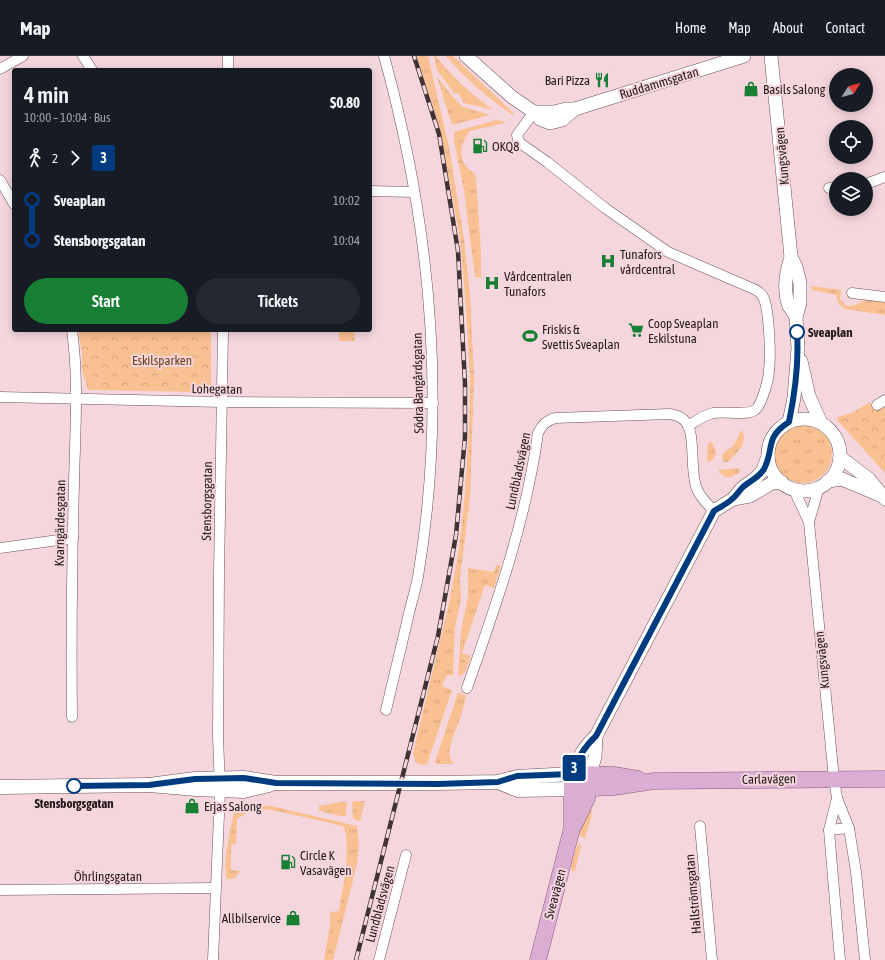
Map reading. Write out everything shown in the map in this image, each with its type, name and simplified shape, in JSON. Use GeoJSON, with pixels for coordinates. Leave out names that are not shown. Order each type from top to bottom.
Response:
{"type":"FeatureCollection","features":[{"type":"Feature","properties":{"kind":"main road","name":"Carlavägen"},"geometry":{"type":"LineString","coordinates":[[0,787],[149,785],[195,779],[219,784],[244,778],[276,783],[388,784],[498,782],[517,776],[572,782],[589,781],[614,787],[654,781],[885,779]]}},
{"type":"Feature","properties":{"kind":"main road","name":"Sveavägen"},"geometry":{"type":"LineString","coordinates":[[538,960],[572,828],[586,801],[589,781]]}},
{"type":"Feature","properties":{"kind":"main road","name":"Sveavägen"},"geometry":{"type":"LineString","coordinates":[[572,782],[572,828]]}},
{"type":"Feature","properties":{"kind":"street"},"geometry":{"type":"LineString","coordinates":[[0,69],[23,56]]}},
{"type":"Feature","properties":{"kind":"street"},"geometry":{"type":"LineString","coordinates":[[83,56],[91,68]]}},
{"type":"Feature","properties":{"kind":"street"},"geometry":{"type":"LineString","coordinates":[[228,56],[228,68]]}},
{"type":"Feature","properties":{"kind":"street","name":"Södra Bangårdsgatan"},"geometry":{"type":"LineString","coordinates":[[384,56],[397,104],[414,192],[427,285],[432,338],[433,403],[432,445],[427,504],[417,578],[386,710]]}},
{"type":"Feature","properties":{"kind":"street"},"geometry":{"type":"LineString","coordinates":[[466,56],[512,97],[534,112],[518,135],[520,143],[547,162],[605,208],[662,248],[756,290],[765,300],[770,362],[768,376],[757,409],[749,412],[713,413],[706,415],[688,426],[690,430],[696,489],[703,500],[714,511],[733,499],[742,488],[756,478],[763,470],[768,456],[769,447],[774,436],[789,422],[804,419],[821,423],[828,428],[836,438],[840,457],[835,473],[824,484]]}},
{"type":"Feature","properties":{"kind":"street","name":"Ruddammsgatan"},"geometry":{"type":"LineString","coordinates":[[534,112],[554,112],[566,109],[575,109],[744,56]]}},
{"type":"Feature","properties":{"kind":"street","name":"Kungsvägen"},"geometry":{"type":"LineString","coordinates":[[771,56],[791,257],[796,267],[800,283],[800,303],[796,317],[798,348],[794,398],[789,422]]}},
{"type":"Feature","properties":{"kind":"street"},"geometry":{"type":"LineString","coordinates":[[873,181],[885,177]]}},
{"type":"Feature","properties":{"kind":"street"},"geometry":{"type":"LineString","coordinates":[[0,180],[12,201]]}},
{"type":"Feature","properties":{"kind":"street"},"geometry":{"type":"LineString","coordinates":[[372,191],[414,192]]}},
{"type":"Feature","properties":{"kind":"street"},"geometry":{"type":"LineString","coordinates":[[852,293],[885,297]]}},
{"type":"Feature","properties":{"kind":"street","name":"Kvarngärdesgatan"},"geometry":{"type":"LineString","coordinates":[[72,332],[75,355],[76,398],[71,638],[72,717]]}},
{"type":"Feature","properties":{"kind":"street","name":"Stensborgsgatan"},"geometry":{"type":"LineString","coordinates":[[213,960],[219,784],[219,574],[223,332]]}},
{"type":"Feature","properties":{"kind":"street","name":"Kungsvägen"},"geometry":{"type":"LineString","coordinates":[[798,348],[809,396],[821,423]]}},
{"type":"Feature","properties":{"kind":"street","name":"Lohegatan"},"geometry":{"type":"LineString","coordinates":[[0,397],[222,402],[433,403]]}},
{"type":"Feature","properties":{"kind":"street","name":"Lundbladsvägen"},"geometry":{"type":"LineString","coordinates":[[468,688],[487,633],[519,529],[530,482],[538,434],[541,427],[547,421],[555,418],[670,414],[679,416],[686,421],[688,426]]}},
{"type":"Feature","properties":{"kind":"street"},"geometry":{"type":"LineString","coordinates":[[768,456],[773,472],[787,485]]}},
{"type":"Feature","properties":{"kind":"street"},"geometry":{"type":"LineString","coordinates":[[840,457],[868,479],[884,498]]}},
{"type":"Feature","properties":{"kind":"street"},"geometry":{"type":"LineString","coordinates":[[733,499],[750,496],[772,483],[805,490],[842,479],[884,498]]}},
{"type":"Feature","properties":{"kind":"street","name":"Kungsvägen"},"geometry":{"type":"LineString","coordinates":[[809,522],[824,484]]}},
{"type":"Feature","properties":{"kind":"street","name":"Kungsvägen"},"geometry":{"type":"LineString","coordinates":[[787,485],[809,522],[834,779],[837,798],[849,828],[856,872],[865,960]]}},
{"type":"Feature","properties":{"kind":"street","name":"Sveavägen"},"geometry":{"type":"LineString","coordinates":[[572,782],[578,758],[586,746],[596,736],[714,511]]}},
{"type":"Feature","properties":{"kind":"street"},"geometry":{"type":"LineString","coordinates":[[0,548],[73,538]]}},
{"type":"Feature","properties":{"kind":"street","name":"Sveavägen"},"geometry":{"type":"LineString","coordinates":[[589,781],[595,758],[596,736]]}},
{"type":"Feature","properties":{"kind":"street","name":"Kungsvägen"},"geometry":{"type":"LineString","coordinates":[[837,798],[829,830],[840,960]]}},
{"type":"Feature","properties":{"kind":"street","name":"Hallströmsgatan"},"geometry":{"type":"LineString","coordinates":[[700,826],[712,960]]}},
{"type":"Feature","properties":{"kind":"street"},"geometry":{"type":"LineString","coordinates":[[829,830],[849,828]]}},
{"type":"Feature","properties":{"kind":"street","name":"Lundbladsvägen"},"geometry":{"type":"LineString","coordinates":[[379,960],[406,856]]}},
{"type":"Feature","properties":{"kind":"street","name":"Öhrlingsgatan"},"geometry":{"type":"LineString","coordinates":[[0,890],[215,888]]}},
{"type":"Feature","properties":{"kind":"green space"},"geometry":{"type":"Polygon","coordinates":[[[417,56],[428,56],[449,147],[464,239],[470,294],[474,377],[470,498],[460,578],[461,600],[455,627],[453,675],[447,675],[442,686],[452,690],[427,764],[421,765],[416,763],[413,753],[450,599],[459,549],[465,493],[469,431],[470,377],[460,239],[440,130],[417,56]]]}},
{"type":"Feature","properties":{"kind":"green space"},"geometry":{"type":"Polygon","coordinates":[[[434,56],[436,56],[477,98],[493,110],[464,103],[459,94],[454,93],[437,70],[434,56]]]}},
{"type":"Feature","properties":{"kind":"green space"},"geometry":{"type":"Polygon","coordinates":[[[446,56],[453,56],[507,107],[514,116],[478,88],[446,56]]]}},
{"type":"Feature","properties":{"kind":"green space"},"geometry":{"type":"Polygon","coordinates":[[[437,77],[463,107],[490,115],[452,125],[437,77]]]}},
{"type":"Feature","properties":{"kind":"green space"},"geometry":{"type":"Polygon","coordinates":[[[496,120],[504,121],[505,123],[470,131],[465,139],[461,153],[463,162],[475,174],[476,178],[481,278],[475,277],[464,191],[454,140],[454,132],[496,120]]]}},
{"type":"Feature","properties":{"kind":"green space"},"geometry":{"type":"Polygon","coordinates":[[[811,286],[841,290],[840,299],[847,306],[852,306],[867,299],[885,302],[885,315],[845,309],[838,303],[836,295],[812,290],[811,286]]]}},
{"type":"Feature","properties":{"kind":"green space","name":"Eskilsparken"},"geometry":{"type":"Polygon","coordinates":[[[78,332],[211,332],[211,387],[201,392],[88,390],[82,370],[82,353],[78,332]]]}},
{"type":"Feature","properties":{"kind":"green space"},"geometry":{"type":"Polygon","coordinates":[[[339,332],[354,332],[355,341],[339,341],[339,332]]]}},
{"type":"Feature","properties":{"kind":"green space"},"geometry":{"type":"Polygon","coordinates":[[[870,402],[873,409],[876,411],[885,405],[885,473],[838,421],[837,417],[852,413],[870,402]]]}},
{"type":"Feature","properties":{"kind":"green space"},"geometry":{"type":"Polygon","coordinates":[[[803,425],[814,427],[827,438],[830,443],[832,454],[830,465],[819,478],[814,481],[803,483],[792,481],[779,470],[776,465],[774,454],[776,443],[787,430],[792,427],[803,425]]]}},
{"type":"Feature","properties":{"kind":"green space"},"geometry":{"type":"Polygon","coordinates":[[[742,430],[744,440],[741,448],[728,462],[724,462],[722,458],[723,453],[734,445],[742,430]]]}},
{"type":"Feature","properties":{"kind":"green space"},"geometry":{"type":"Polygon","coordinates":[[[711,441],[716,453],[714,458],[709,462],[707,460],[707,449],[711,441]]]}},
{"type":"Feature","properties":{"kind":"green space"},"geometry":{"type":"Polygon","coordinates":[[[738,468],[740,470],[739,473],[731,477],[725,477],[719,472],[719,470],[738,468]]]}},
{"type":"Feature","properties":{"kind":"green space"},"geometry":{"type":"Polygon","coordinates":[[[496,565],[500,565],[500,568],[494,588],[485,585],[462,653],[471,656],[465,672],[458,676],[461,631],[468,597],[468,568],[494,572],[496,565]]]}},
{"type":"Feature","properties":{"kind":"green space"},"geometry":{"type":"Polygon","coordinates":[[[458,693],[466,695],[462,713],[451,742],[449,754],[454,764],[437,764],[435,762],[458,693]]]}},
{"type":"Feature","properties":{"kind":"green space"},"geometry":{"type":"Polygon","coordinates":[[[365,801],[360,821],[353,819],[352,802],[365,801]]]}},
{"type":"Feature","properties":{"kind":"green space"},"geometry":{"type":"Polygon","coordinates":[[[347,802],[346,816],[319,811],[319,806],[347,802]]]}},
{"type":"Feature","properties":{"kind":"green space"},"geometry":{"type":"Polygon","coordinates":[[[239,806],[271,806],[357,826],[359,847],[357,864],[333,960],[324,960],[330,926],[330,912],[339,911],[344,880],[347,847],[344,827],[271,810],[253,809],[237,819],[236,844],[231,845],[231,870],[240,871],[234,879],[227,879],[226,856],[234,812],[239,806]]]}},
{"type":"Feature","properties":{"kind":"green space"},"geometry":{"type":"Polygon","coordinates":[[[591,807],[591,818],[585,838],[583,838],[579,835],[583,821],[591,807]]]}},
{"type":"Feature","properties":{"kind":"green space"},"geometry":{"type":"Polygon","coordinates":[[[578,844],[581,845],[575,871],[572,871],[571,865],[578,844]]]}},
{"type":"Feature","properties":{"kind":"railway"},"geometry":{"type":"LineString","coordinates":[[356,960],[438,636],[456,535],[465,437],[465,384],[458,251],[439,134],[414,56]]}},
{"type":"Feature","properties":{"kind":"bus line","name":"3"},"geometry":{"type":"LineString","coordinates":[[74,786],[149,785],[195,779],[244,778],[276,783],[438,784],[498,782],[517,776],[572,774],[578,758],[586,746],[596,736],[714,511],[733,499],[742,488],[756,478],[763,470],[772,439],[776,432],[789,422],[794,398],[798,348],[797,332]]}},
{"type":"Feature","properties":{"kind":"place","name":"Bari Pizza"},"geometry":{"type":"Point","coordinates":[602,80]}},
{"type":"Feature","properties":{"kind":"place","name":"Basils Salong"},"geometry":{"type":"Point","coordinates":[751,89]}},
{"type":"Feature","properties":{"kind":"place","name":"OKQ8"},"geometry":{"type":"Point","coordinates":[480,146]}},
{"type":"Feature","properties":{"kind":"place","name":"Tunafors vårdcentral"},"geometry":{"type":"Point","coordinates":[608,261]}},
{"type":"Feature","properties":{"kind":"place","name":"Vårdcentralen Tunafors"},"geometry":{"type":"Point","coordinates":[492,283]}},
{"type":"Feature","properties":{"kind":"place","name":"Coop Sveaplan Eskilstuna"},"geometry":{"type":"Point","coordinates":[636,330]}},
{"type":"Feature","properties":{"kind":"place","name":"Sveaplan"},"geometry":{"type":"Point","coordinates":[797,332]}},
{"type":"Feature","properties":{"kind":"place","name":"Friskis & Svettis Sveaplan"},"geometry":{"type":"Point","coordinates":[530,336]}},
{"type":"Feature","properties":{"kind":"place","name":"Stensborgsgatan"},"geometry":{"type":"Point","coordinates":[74,786]}},
{"type":"Feature","properties":{"kind":"place","name":"Erjas Salong"},"geometry":{"type":"Point","coordinates":[192,806]}},
{"type":"Feature","properties":{"kind":"place","name":"Circle K Vasavägen"},"geometry":{"type":"Point","coordinates":[288,862]}},
{"type":"Feature","properties":{"kind":"place","name":"Allbilservice"},"geometry":{"type":"Point","coordinates":[293,918]}}]}
